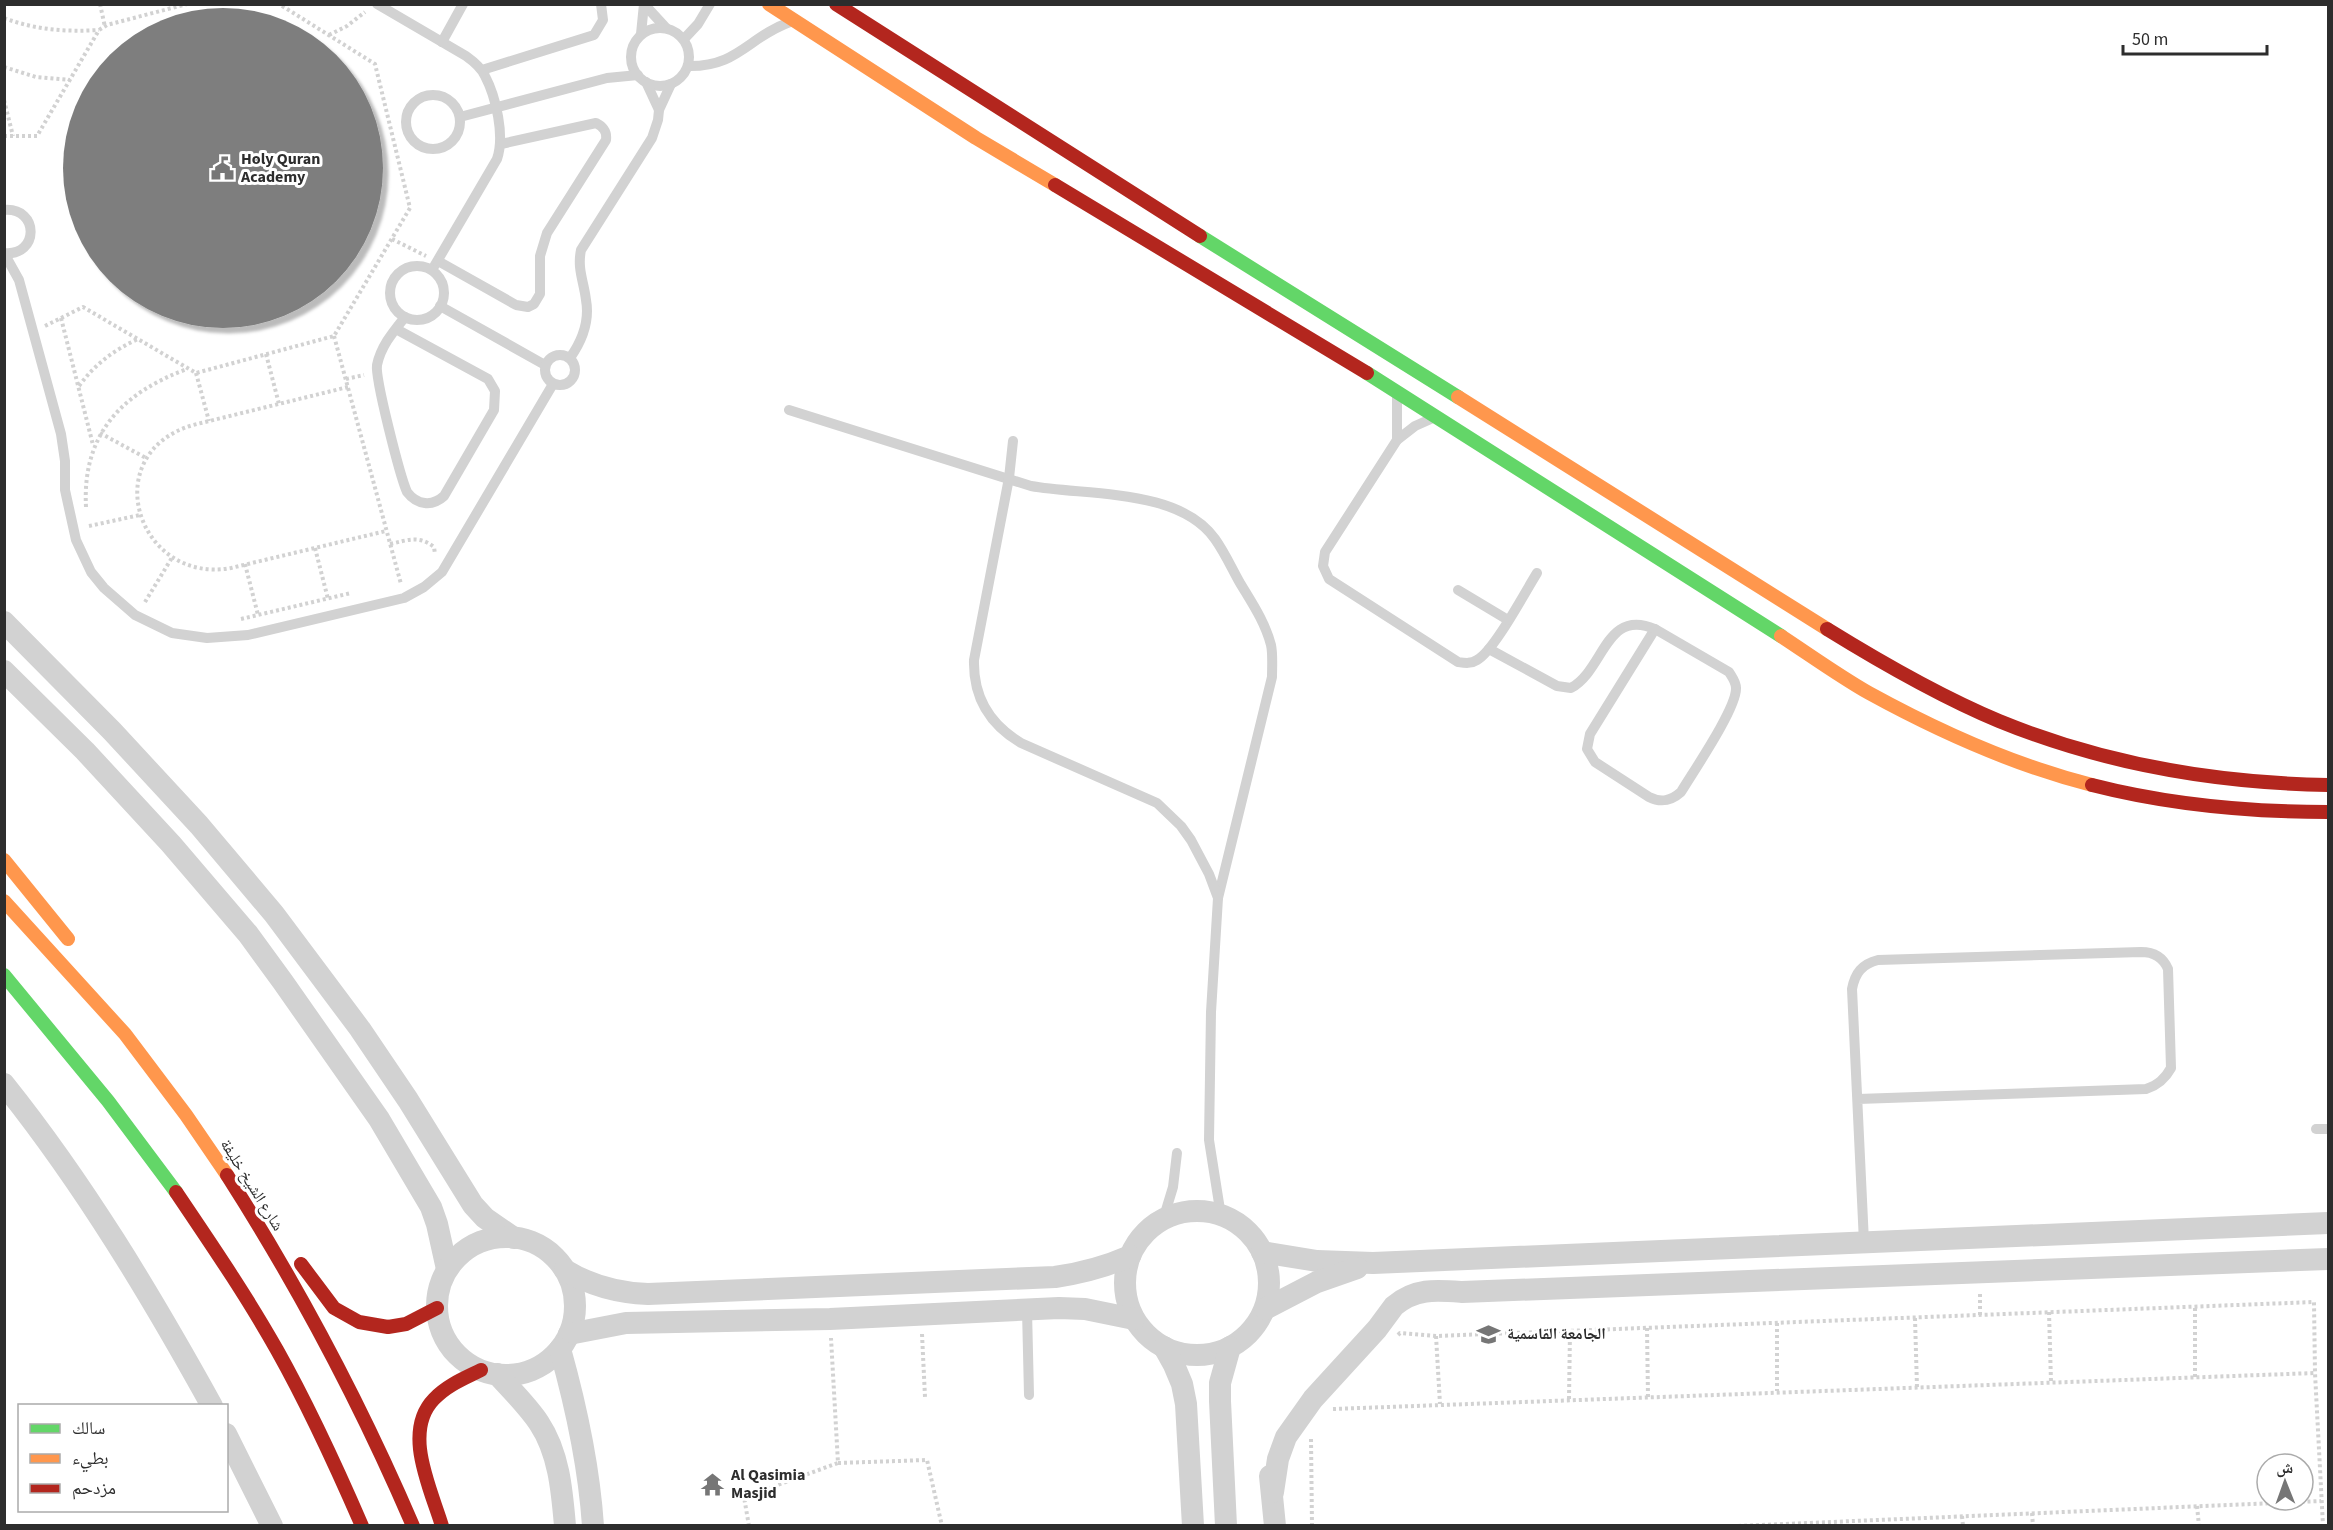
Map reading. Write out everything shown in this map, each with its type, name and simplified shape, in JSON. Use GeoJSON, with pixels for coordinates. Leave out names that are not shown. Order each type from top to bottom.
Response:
{"type":"FeatureCollection","features":[{"type":"Feature","properties":{"kind":"main road"},"geometry":{"type":"LineString","coordinates":[[769,4],[976,138],[1397,391],[1868,692],[1984,750],[2045,774],[2094,788],[2173,804],[2239,810],[2328,812]]}},
{"type":"Feature","properties":{"kind":"main road"},"geometry":{"type":"LineString","coordinates":[[836,4],[1149,204],[1879,661],[1944,696],[2001,721],[2064,744],[2125,762],[2233,780],[2289,785],[2328,785]]}},
{"type":"Feature","properties":{"kind":"main road"},"geometry":{"type":"LineString","coordinates":[[4,860],[77,950]]}},
{"type":"Feature","properties":{"kind":"main road","name":"شارع الشيخ خليفة"},"geometry":{"type":"LineString","coordinates":[[4,901],[106,1011],[175,1098],[207,1144],[263,1233],[354,1399],[413,1526]]}},
{"type":"Feature","properties":{"kind":"main road"},"geometry":{"type":"LineString","coordinates":[[4,975],[122,1120],[233,1276],[293,1379],[362,1526]]}},
{"type":"Feature","properties":{"kind":"main road"},"geometry":{"type":"LineString","coordinates":[[101,988],[106,1011]]}},
{"type":"Feature","properties":{"kind":"main road"},"geometry":{"type":"LineString","coordinates":[[263,1233],[282,1244],[297,1258],[334,1308],[359,1322],[388,1327],[406,1324],[437,1308]]}},
{"type":"Feature","properties":{"kind":"main road"},"geometry":{"type":"LineString","coordinates":[[442,1526],[421,1450],[420,1425],[429,1402],[439,1392],[464,1377],[489,1372]]}},
{"type":"Feature","properties":{"kind":"street"},"geometry":{"type":"LineString","coordinates":[[4,622],[112,731],[237,869],[360,1029],[408,1100],[473,1205],[485,1218],[514,1238],[543,1248],[565,1270],[572,1285],[575,1302],[574,1318],[564,1341],[544,1363],[525,1372],[489,1372],[469,1364],[449,1346],[438,1321],[437,1308],[441,1281],[447,1269],[463,1253],[483,1241],[514,1238]]}},
{"type":"Feature","properties":{"kind":"street"},"geometry":{"type":"LineString","coordinates":[[4,671],[85,751],[171,844],[248,934],[379,1119],[430,1207],[437,1224],[447,1269]]}},
{"type":"Feature","properties":{"kind":"street"},"geometry":{"type":"LineString","coordinates":[[4,1084],[59,1155],[87,1197],[148,1295],[211,1404]]}},
{"type":"Feature","properties":{"kind":"street"},"geometry":{"type":"LineString","coordinates":[[1192,1212],[1221,1215],[1245,1230],[1262,1252],[1268,1271],[1269,1290],[1265,1309],[1251,1331],[1230,1347],[1204,1355],[1183,1354],[1164,1347],[1147,1335],[1134,1319],[1125,1288],[1130,1256],[1143,1235],[1163,1220],[1192,1212]]}},
{"type":"Feature","properties":{"kind":"street"},"geometry":{"type":"LineString","coordinates":[[1262,1252],[1317,1261],[1372,1263],[2328,1223]]}},
{"type":"Feature","properties":{"kind":"street"},"geometry":{"type":"LineString","coordinates":[[565,1270],[596,1286],[621,1292],[648,1294],[1055,1277],[1098,1269],[1130,1256]]}},
{"type":"Feature","properties":{"kind":"street"},"geometry":{"type":"LineString","coordinates":[[1275,1526],[1268,1453],[1273,1435],[1283,1422],[1325,1407],[1413,1304],[1462,1292],[2328,1259]]}},
{"type":"Feature","properties":{"kind":"street"},"geometry":{"type":"LineString","coordinates":[[1265,1309],[1317,1282],[1372,1263]]}},
{"type":"Feature","properties":{"kind":"street"},"geometry":{"type":"LineString","coordinates":[[564,1341],[626,1323],[830,1319],[1084,1309],[1134,1319]]}},
{"type":"Feature","properties":{"kind":"street"},"geometry":{"type":"LineString","coordinates":[[564,1341],[585,1456],[593,1526]]}},
{"type":"Feature","properties":{"kind":"street"},"geometry":{"type":"LineString","coordinates":[[1164,1347],[1178,1374],[1186,1404],[1193,1526]]}},
{"type":"Feature","properties":{"kind":"street"},"geometry":{"type":"LineString","coordinates":[[1226,1526],[1220,1383],[1230,1347]]}},
{"type":"Feature","properties":{"kind":"street"},"geometry":{"type":"LineString","coordinates":[[489,1372],[540,1424],[551,1446],[558,1470],[564,1526]]}},
{"type":"Feature","properties":{"kind":"street"},"geometry":{"type":"LineString","coordinates":[[228,1438],[272,1526]]}},
{"type":"Feature","properties":{"kind":"lane"},"geometry":{"type":"LineString","coordinates":[[377,4],[471,60],[482,70],[501,129],[501,144],[497,159],[435,266],[444,291],[441,306],[429,317],[409,318],[398,313],[390,299],[392,283],[396,276],[409,267],[435,266],[516,305],[528,307],[538,299],[540,256],[547,232],[606,140],[606,135],[601,125],[596,123],[501,144]]}},
{"type":"Feature","properties":{"kind":"lane"},"geometry":{"type":"LineString","coordinates":[[442,42],[463,4]]}},
{"type":"Feature","properties":{"kind":"lane"},"geometry":{"type":"LineString","coordinates":[[482,70],[594,35],[603,20],[601,4]]}},
{"type":"Feature","properties":{"kind":"lane"},"geometry":{"type":"LineString","coordinates":[[644,4],[666,28]]}},
{"type":"Feature","properties":{"kind":"lane"},"geometry":{"type":"LineString","coordinates":[[641,34],[644,4]]}},
{"type":"Feature","properties":{"kind":"lane"},"geometry":{"type":"LineString","coordinates":[[684,39],[698,24],[710,4]]}},
{"type":"Feature","properties":{"kind":"lane"},"geometry":{"type":"LineString","coordinates":[[688,66],[714,65],[725,61],[763,35],[795,20]]}},
{"type":"Feature","properties":{"kind":"lane"},"geometry":{"type":"LineString","coordinates":[[570,358],[578,345],[587,316],[587,301],[579,269],[581,250],[652,138],[658,120],[658,110],[671,84],[684,73],[688,66],[689,50],[684,39],[674,31],[666,28],[653,28],[641,34],[636,40],[631,55],[607,78]]}},
{"type":"Feature","properties":{"kind":"lane"},"geometry":{"type":"LineString","coordinates":[[631,55],[634,71],[642,79],[658,110]]}},
{"type":"Feature","properties":{"kind":"lane"},"geometry":{"type":"LineString","coordinates":[[460,117],[607,78],[642,79],[663,86],[671,84]]}},
{"type":"Feature","properties":{"kind":"lane"},"geometry":{"type":"LineString","coordinates":[[428,95],[444,97],[457,108],[460,117],[460,125],[453,140],[438,148],[422,147],[414,142],[406,128],[408,111],[419,99],[428,95]]}},
{"type":"Feature","properties":{"kind":"lane"},"geometry":{"type":"LineString","coordinates":[[6,207],[22,214],[30,225],[30,239],[22,249],[4,253],[19,280],[61,434],[65,461],[65,490],[76,540],[91,572],[104,588],[135,615],[172,633],[207,638],[248,635],[404,598],[424,587],[442,572],[554,384]]}},
{"type":"Feature","properties":{"kind":"lane"},"geometry":{"type":"LineString","coordinates":[[19,280],[22,249]]}},
{"type":"Feature","properties":{"kind":"lane"},"geometry":{"type":"LineString","coordinates":[[441,306],[545,365]]}},
{"type":"Feature","properties":{"kind":"lane"},"geometry":{"type":"LineString","coordinates":[[396,329],[488,379],[496,398],[494,410],[447,491],[440,500],[433,503],[417,502],[407,492],[376,373],[383,346],[396,329],[409,318]]}},
{"type":"Feature","properties":{"kind":"lane"},"geometry":{"type":"LineString","coordinates":[[409,318],[418,340]]}},
{"type":"Feature","properties":{"kind":"lane"},"geometry":{"type":"LineString","coordinates":[[561,354],[570,358],[575,368],[573,378],[564,384],[554,384],[547,378],[545,365],[551,357],[556,355],[561,354]]}},
{"type":"Feature","properties":{"kind":"lane"},"geometry":{"type":"LineString","coordinates":[[1397,391],[1397,440]]}},
{"type":"Feature","properties":{"kind":"lane"},"geometry":{"type":"LineString","coordinates":[[789,410],[1031,486],[1147,500],[1188,515],[1214,538],[1262,621],[1271,646],[1272,677],[1218,898],[1211,1012],[1209,1140],[1213,1178],[1221,1215]]}},
{"type":"Feature","properties":{"kind":"lane"},"geometry":{"type":"LineString","coordinates":[[1436,417],[1415,426],[1397,440],[1325,552],[1323,559],[1325,573],[1334,584],[1458,662],[1475,662],[1489,649],[1537,573]]}},
{"type":"Feature","properties":{"kind":"lane"},"geometry":{"type":"LineString","coordinates":[[1013,441],[1009,478],[974,660],[976,688],[980,701],[996,725],[1021,743],[1157,803],[1181,826],[1191,840],[1209,874],[1218,898]]}},
{"type":"Feature","properties":{"kind":"lane"},"geometry":{"type":"LineString","coordinates":[[1458,590],[1508,620]]}},
{"type":"Feature","properties":{"kind":"lane"},"geometry":{"type":"LineString","coordinates":[[1489,649],[1557,686],[1571,688],[1583,679],[1621,627],[1643,624],[1655,629],[1729,672],[1736,688],[1731,707],[1680,792],[1674,798],[1666,801],[1649,797],[1595,762],[1587,749],[1590,734],[1655,629]]}},
{"type":"Feature","properties":{"kind":"lane"},"geometry":{"type":"LineString","coordinates":[[1858,1099],[2153,1087],[2164,1079],[2171,1068],[2166,964],[2157,955],[2140,952],[1878,960],[1870,962],[1857,973],[1852,989],[1864,1242]]}},
{"type":"Feature","properties":{"kind":"lane"},"geometry":{"type":"LineString","coordinates":[[2316,1129],[2328,1129]]}},
{"type":"Feature","properties":{"kind":"lane"},"geometry":{"type":"LineString","coordinates":[[1163,1220],[1173,1187],[1177,1153]]}},
{"type":"Feature","properties":{"kind":"lane"},"geometry":{"type":"LineString","coordinates":[[1027,1310],[1029,1395]]}},
{"type":"Feature","properties":{"kind":"path"},"geometry":{"type":"LineString","coordinates":[[100,4],[105,27]]}},
{"type":"Feature","properties":{"kind":"path"},"geometry":{"type":"LineString","coordinates":[[4,18],[31,27],[53,30],[99,30],[187,4]]}},
{"type":"Feature","properties":{"kind":"path"},"geometry":{"type":"LineString","coordinates":[[196,373],[334,336],[410,208],[375,64],[279,4]]}},
{"type":"Feature","properties":{"kind":"path"},"geometry":{"type":"LineString","coordinates":[[328,35],[363,15],[371,4]]}},
{"type":"Feature","properties":{"kind":"path"},"geometry":{"type":"LineString","coordinates":[[4,136],[37,136],[99,30]]}},
{"type":"Feature","properties":{"kind":"path"},"geometry":{"type":"LineString","coordinates":[[4,67],[36,77],[70,80]]}},
{"type":"Feature","properties":{"kind":"path"},"geometry":{"type":"LineString","coordinates":[[4,100],[13,136]]}},
{"type":"Feature","properties":{"kind":"path"},"geometry":{"type":"LineString","coordinates":[[392,239],[435,266]]}},
{"type":"Feature","properties":{"kind":"path"},"geometry":{"type":"LineString","coordinates":[[33,332],[83,307],[196,373],[209,421]]}},
{"type":"Feature","properties":{"kind":"path"},"geometry":{"type":"LineString","coordinates":[[61,318],[93,446]]}},
{"type":"Feature","properties":{"kind":"path"},"geometry":{"type":"LineString","coordinates":[[334,336],[404,598]]}},
{"type":"Feature","properties":{"kind":"path"},"geometry":{"type":"LineString","coordinates":[[78,386],[106,357],[138,339]]}},
{"type":"Feature","properties":{"kind":"path"},"geometry":{"type":"LineString","coordinates":[[266,354],[279,404]]}},
{"type":"Feature","properties":{"kind":"path"},"geometry":{"type":"LineString","coordinates":[[87,515],[86,476],[93,446],[100,433],[117,411],[139,393],[154,383],[188,368]]}},
{"type":"Feature","properties":{"kind":"path"},"geometry":{"type":"LineString","coordinates":[[348,387],[180,428],[169,434],[158,442],[146,458],[138,479],[136,494],[140,515],[154,541],[184,563],[207,570],[219,570],[386,531]]}},
{"type":"Feature","properties":{"kind":"path"},"geometry":{"type":"LineString","coordinates":[[100,433],[146,458]]}},
{"type":"Feature","properties":{"kind":"path"},"geometry":{"type":"LineString","coordinates":[[91,534],[89,525],[140,515]]}},
{"type":"Feature","properties":{"kind":"path"},"geometry":{"type":"LineString","coordinates":[[390,544],[417,538],[425,540],[435,547],[433,560]]}},
{"type":"Feature","properties":{"kind":"path"},"geometry":{"type":"LineString","coordinates":[[315,548],[328,599]]}},
{"type":"Feature","properties":{"kind":"path"},"geometry":{"type":"LineString","coordinates":[[145,602],[173,556]]}},
{"type":"Feature","properties":{"kind":"path"},"geometry":{"type":"LineString","coordinates":[[245,564],[258,615]]}},
{"type":"Feature","properties":{"kind":"path"},"geometry":{"type":"LineString","coordinates":[[390,584],[410,578]]}},
{"type":"Feature","properties":{"kind":"path"},"geometry":{"type":"LineString","coordinates":[[233,621],[359,591]]}},
{"type":"Feature","properties":{"kind":"path"},"geometry":{"type":"LineString","coordinates":[[137,597],[150,606]]}},
{"type":"Feature","properties":{"kind":"path"},"geometry":{"type":"LineString","coordinates":[[1385,1335],[1400,1333],[1437,1336],[2314,1302],[2322,1526]]}},
{"type":"Feature","properties":{"kind":"path"},"geometry":{"type":"LineString","coordinates":[[2195,1306],[2195,1377]]}},
{"type":"Feature","properties":{"kind":"path"},"geometry":{"type":"LineString","coordinates":[[2049,1312],[2051,1382]]}},
{"type":"Feature","properties":{"kind":"path"},"geometry":{"type":"LineString","coordinates":[[1915,1318],[1917,1387]]}},
{"type":"Feature","properties":{"kind":"path"},"geometry":{"type":"LineString","coordinates":[[830,1319],[838,1463]]}},
{"type":"Feature","properties":{"kind":"path"},"geometry":{"type":"LineString","coordinates":[[1777,1323],[1777,1392]]}},
{"type":"Feature","properties":{"kind":"path"},"geometry":{"type":"LineString","coordinates":[[1647,1328],[1648,1396]]}},
{"type":"Feature","properties":{"kind":"path"},"geometry":{"type":"LineString","coordinates":[[1569,1399],[1570,1331]]}},
{"type":"Feature","properties":{"kind":"path"},"geometry":{"type":"LineString","coordinates":[[1437,1336],[1440,1404]]}},
{"type":"Feature","properties":{"kind":"path"},"geometry":{"type":"LineString","coordinates":[[1325,1407],[2315,1373]]}},
{"type":"Feature","properties":{"kind":"path"},"geometry":{"type":"LineString","coordinates":[[1325,1407],[1341,1399]]}},
{"type":"Feature","properties":{"kind":"path"},"geometry":{"type":"LineString","coordinates":[[1311,1436],[1312,1526]]}},
{"type":"Feature","properties":{"kind":"path"},"geometry":{"type":"LineString","coordinates":[[749,1526],[744,1497],[838,1463],[927,1460],[942,1526]]}},
{"type":"Feature","properties":{"kind":"path"},"geometry":{"type":"LineString","coordinates":[[1738,1526],[2321,1501]]}},
{"type":"Feature","properties":{"kind":"path"},"geometry":{"type":"LineString","coordinates":[[2198,1506],[2199,1526]]}},
{"type":"Feature","properties":{"kind":"path"},"geometry":{"type":"LineString","coordinates":[[2032,1513],[2033,1526]]}},
{"type":"Feature","properties":{"kind":"path"},"geometry":{"type":"LineString","coordinates":[[1962,1516],[1963,1526]]}},
{"type":"Feature","properties":{"kind":"building","name":"Holy Quran Academy"},"geometry":{"type":"Polygon","coordinates":[[[223,8],[254,11],[284,20],[312,35],[336,55],[356,79],[371,107],[380,137],[383,168],[380,199],[371,229],[356,257],[336,281],[312,301],[284,316],[254,325],[223,328],[192,325],[162,316],[134,301],[110,281],[90,257],[75,229],[66,199],[63,168],[66,137],[75,107],[90,79],[110,55],[134,35],[162,20],[192,11],[223,8]]]}},
{"type":"Feature","properties":{"kind":"traffic: fast"},"geometry":{"type":"LineString","coordinates":[[1200,236],[1458,397]]}},
{"type":"Feature","properties":{"kind":"traffic: fast"},"geometry":{"type":"LineString","coordinates":[[1367,373],[1781,636]]}},
{"type":"Feature","properties":{"kind":"traffic: fast"},"geometry":{"type":"LineString","coordinates":[[4,975],[108,1101],[176,1192]]}},
{"type":"Feature","properties":{"kind":"traffic: slow"},"geometry":{"type":"LineString","coordinates":[[769,4],[976,138],[1055,185]]}},
{"type":"Feature","properties":{"kind":"traffic: slow"},"geometry":{"type":"LineString","coordinates":[[1458,397],[1827,629]]}},
{"type":"Feature","properties":{"kind":"traffic: slow"},"geometry":{"type":"LineString","coordinates":[[1781,636],[1836,673],[1923,721],[2034,768],[2092,785]]}},
{"type":"Feature","properties":{"kind":"traffic: slow"},"geometry":{"type":"LineString","coordinates":[[4,860],[68,939]]}},
{"type":"Feature","properties":{"kind":"traffic: slow"},"geometry":{"type":"LineString","coordinates":[[4,901],[125,1034],[186,1115],[227,1175]]}},
{"type":"Feature","properties":{"kind":"traffic: jam"},"geometry":{"type":"LineString","coordinates":[[836,4],[1200,236]]}},
{"type":"Feature","properties":{"kind":"traffic: jam"},"geometry":{"type":"LineString","coordinates":[[1055,185],[1367,373]]}},
{"type":"Feature","properties":{"kind":"traffic: jam"},"geometry":{"type":"LineString","coordinates":[[1827,629],[1955,701],[1999,721],[2079,749],[2120,760],[2202,775],[2328,785]]}},
{"type":"Feature","properties":{"kind":"traffic: jam"},"geometry":{"type":"LineString","coordinates":[[2092,785],[2151,798],[2209,806],[2268,811],[2328,812]]}},
{"type":"Feature","properties":{"kind":"traffic: jam"},"geometry":{"type":"LineString","coordinates":[[227,1175],[279,1260],[327,1347],[372,1436],[413,1526]]}},
{"type":"Feature","properties":{"kind":"traffic: jam"},"geometry":{"type":"LineString","coordinates":[[176,1192],[241,1290],[277,1350],[322,1437],[362,1526]]}},
{"type":"Feature","properties":{"kind":"traffic: jam"},"geometry":{"type":"LineString","coordinates":[[301,1264],[334,1308],[359,1322],[388,1327],[406,1324],[437,1308]]}},
{"type":"Feature","properties":{"kind":"traffic: jam"},"geometry":{"type":"LineString","coordinates":[[442,1526],[422,1461],[420,1428],[425,1412],[439,1394],[456,1382],[481,1370]]}},
{"type":"Feature","properties":{"kind":"place","name":"Holy Quran Academy"},"geometry":{"type":"Point","coordinates":[223,168]}},
{"type":"Feature","properties":{"kind":"place","name":"الجامعة القاسمية"},"geometry":{"type":"Point","coordinates":[1489,1334]}},
{"type":"Feature","properties":{"kind":"place","name":"Al Qasimia Masjid"},"geometry":{"type":"Point","coordinates":[713,1484]}}]}
